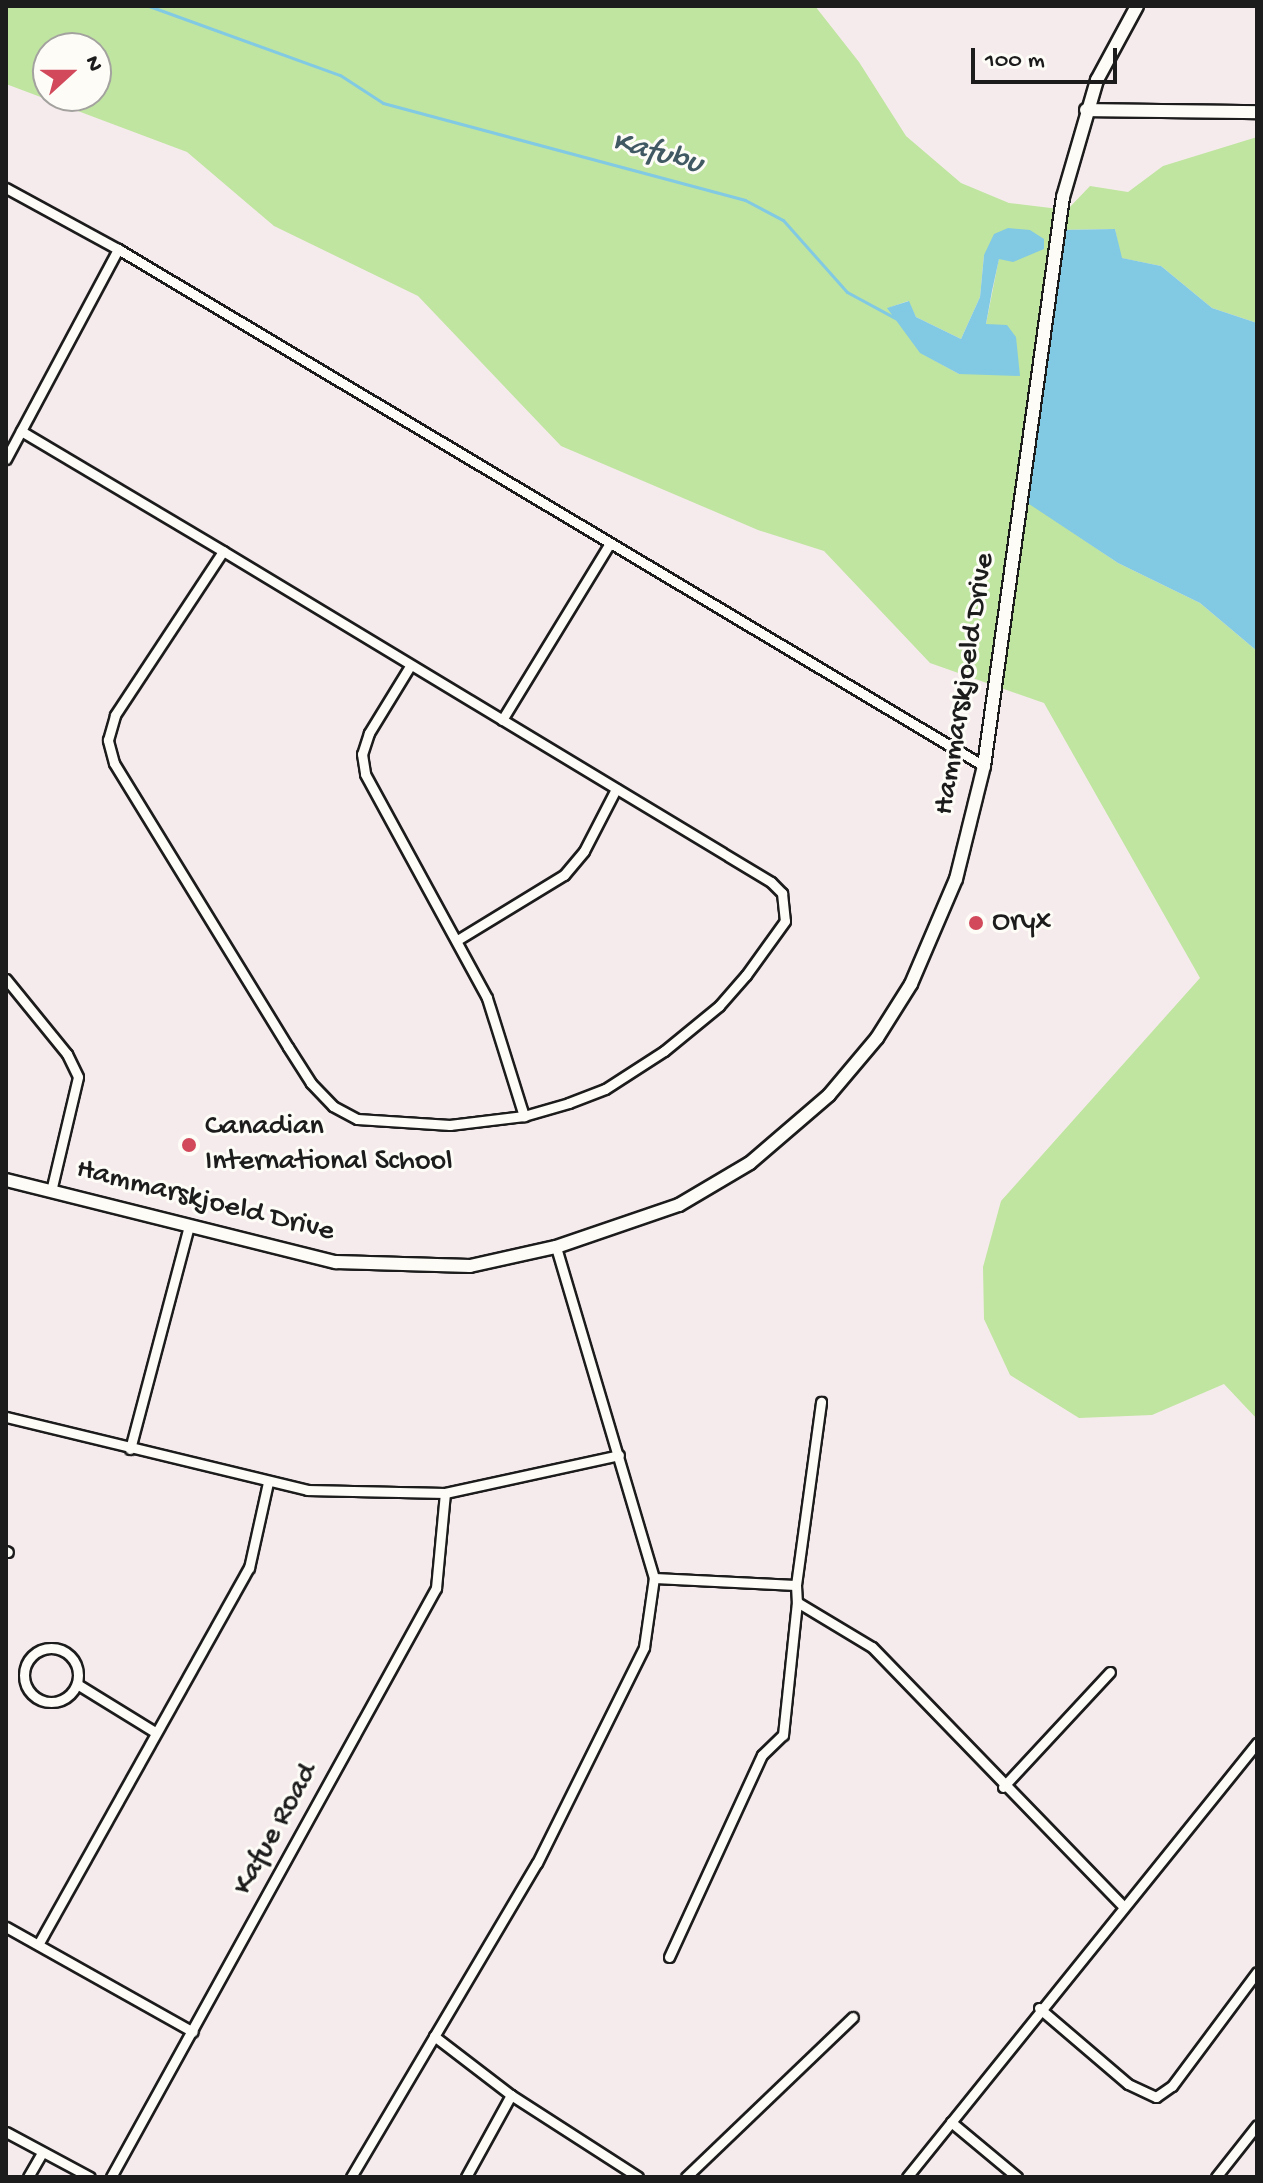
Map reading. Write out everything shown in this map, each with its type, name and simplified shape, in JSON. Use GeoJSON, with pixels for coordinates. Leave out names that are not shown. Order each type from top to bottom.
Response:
{"type":"FeatureCollection","features":[{"type":"Feature","properties":{"kind":"main road","name":"Hammarskjoeld Drive"},"geometry":{"type":"LineString","coordinates":[[6,1180],[336,1262],[414,1267],[470,1266],[556,1247],[640,1220],[707,1190],[750,1163],[829,1095],[877,1038],[940,925],[984,766],[1062,208],[1086,110],[1137,6]]}},
{"type":"Feature","properties":{"kind":"main road"},"geometry":{"type":"LineString","coordinates":[[1086,110],[1257,112]]}},
{"type":"Feature","properties":{"kind":"street"},"geometry":{"type":"LineString","coordinates":[[6,188],[118,249],[609,545],[984,766]]}},
{"type":"Feature","properties":{"kind":"street"},"geometry":{"type":"LineString","coordinates":[[6,459],[118,249]]}},
{"type":"Feature","properties":{"kind":"street"},"geometry":{"type":"LineString","coordinates":[[21,431],[223,551],[771,882],[782,893],[785,921],[719,1006],[664,1051],[605,1089],[524,1116],[450,1125],[399,1125],[357,1119],[333,1106],[311,1083],[114,763],[108,740],[115,715],[223,551]]}},
{"type":"Feature","properties":{"kind":"street"},"geometry":{"type":"LineString","coordinates":[[502,720],[609,545]]}},
{"type":"Feature","properties":{"kind":"street"},"geometry":{"type":"LineString","coordinates":[[410,666],[369,733],[362,754],[365,774],[459,939],[504,1041],[524,1116]]}},
{"type":"Feature","properties":{"kind":"street"},"geometry":{"type":"LineString","coordinates":[[459,939],[564,875],[584,851],[616,789]]}},
{"type":"Feature","properties":{"kind":"street"},"geometry":{"type":"LineString","coordinates":[[6,979],[67,1054],[78,1077],[51,1191]]}},
{"type":"Feature","properties":{"kind":"street"},"geometry":{"type":"LineString","coordinates":[[130,1449],[189,1226]]}},
{"type":"Feature","properties":{"kind":"street"},"geometry":{"type":"LineString","coordinates":[[351,2177],[537,1863],[639,1666],[654,1578],[556,1247]]}},
{"type":"Feature","properties":{"kind":"street"},"geometry":{"type":"LineString","coordinates":[[669,1957],[762,1755],[786,1726],[796,1585],[821,1402]]}},
{"type":"Feature","properties":{"kind":"street"},"geometry":{"type":"LineString","coordinates":[[6,1417],[307,1490],[445,1493],[619,1455]]}},
{"type":"Feature","properties":{"kind":"street"},"geometry":{"type":"LineString","coordinates":[[39,1943],[249,1568],[268,1482]]}},
{"type":"Feature","properties":{"kind":"street","name":"Kafue Road"},"geometry":{"type":"LineString","coordinates":[[111,2177],[436,1588],[445,1493]]}},
{"type":"Feature","properties":{"kind":"street"},"geometry":{"type":"LineString","coordinates":[[654,1578],[796,1585]]}},
{"type":"Feature","properties":{"kind":"street"},"geometry":{"type":"LineString","coordinates":[[797,1602],[872,1647],[1003,1787],[1123,1906]]}},
{"type":"Feature","properties":{"kind":"street"},"geometry":{"type":"LineString","coordinates":[[54,1648],[74,1661],[77,1684],[60,1701],[37,1699],[28,1690],[25,1667],[32,1656],[54,1648]]}},
{"type":"Feature","properties":{"kind":"street"},"geometry":{"type":"LineString","coordinates":[[1003,1787],[1110,1672]]}},
{"type":"Feature","properties":{"kind":"street"},"geometry":{"type":"LineString","coordinates":[[77,1684],[155,1732]]}},
{"type":"Feature","properties":{"kind":"street"},"geometry":{"type":"LineString","coordinates":[[907,2177],[1039,2008],[1257,1743]]}},
{"type":"Feature","properties":{"kind":"street"},"geometry":{"type":"LineString","coordinates":[[6,1927],[193,2032]]}},
{"type":"Feature","properties":{"kind":"street"},"geometry":{"type":"LineString","coordinates":[[1039,2008],[1128,2084],[1156,2097],[1172,2086],[1257,1972]]}},
{"type":"Feature","properties":{"kind":"street"},"geometry":{"type":"LineString","coordinates":[[686,2177],[853,2017]]}},
{"type":"Feature","properties":{"kind":"street"},"geometry":{"type":"LineString","coordinates":[[434,2036],[511,2095],[634,2176]]}},
{"type":"Feature","properties":{"kind":"street"},"geometry":{"type":"LineString","coordinates":[[466,2177],[511,2095]]}},
{"type":"Feature","properties":{"kind":"street"},"geometry":{"type":"LineString","coordinates":[[951,2122],[1017,2177]]}},
{"type":"Feature","properties":{"kind":"street"},"geometry":{"type":"LineString","coordinates":[[1216,2177],[1257,2125]]}},
{"type":"Feature","properties":{"kind":"street"},"geometry":{"type":"LineString","coordinates":[[6,2132],[90,2177]]}},
{"type":"Feature","properties":{"kind":"street"},"geometry":{"type":"LineString","coordinates":[[28,2177],[42,2153]]}},
{"type":"Feature","properties":{"kind":"green space"},"geometry":{"type":"Polygon","coordinates":[[[6,6],[815,6],[859,62],[906,136],[961,183],[1009,203],[1067,210],[1090,186],[1128,192],[1163,166],[1257,137],[1257,323],[1212,308],[1161,266],[1121,258],[1115,229],[1058,230],[1020,497],[1118,563],[1200,603],[1257,651],[1257,1419],[1224,1384],[1152,1415],[1079,1418],[1010,1375],[984,1319],[983,1267],[1001,1201],[1200,978],[1044,703],[930,663],[824,551],[758,530],[561,446],[418,296],[274,226],[187,152],[81,112],[112,112],[112,32],[32,32],[32,94],[6,84],[6,6]],[[1043,249],[984,255],[980,297],[961,339],[916,317],[908,301],[888,308],[921,353],[959,374],[986,324],[999,258],[1043,249]]]}},
{"type":"Feature","properties":{"kind":"water"},"geometry":{"type":"Polygon","coordinates":[[[1008,228],[1030,230],[1044,239],[1044,249],[1013,262],[999,259],[986,324],[1007,325],[1016,337],[1020,376],[959,374],[920,353],[887,308],[909,301],[916,317],[961,339],[980,297],[984,255],[994,234],[1008,228]]]}},
{"type":"Feature","properties":{"kind":"water"},"geometry":{"type":"Polygon","coordinates":[[[1115,229],[1122,258],[1161,266],[1212,308],[1257,323],[1257,651],[1200,603],[1118,563],[1020,498],[1058,230],[1115,229]]]}},
{"type":"Feature","properties":{"kind":"waterway","name":"Kafubu"},"geometry":{"type":"LineString","coordinates":[[149,6],[340,75],[383,103],[745,200],[783,220],[847,292],[897,319]]}},
{"type":"Feature","properties":{"kind":"place","name":"Oryx"},"geometry":{"type":"Point","coordinates":[976,923]}},
{"type":"Feature","properties":{"kind":"place","name":"Canadian International School"},"geometry":{"type":"Point","coordinates":[189,1145]}}]}
